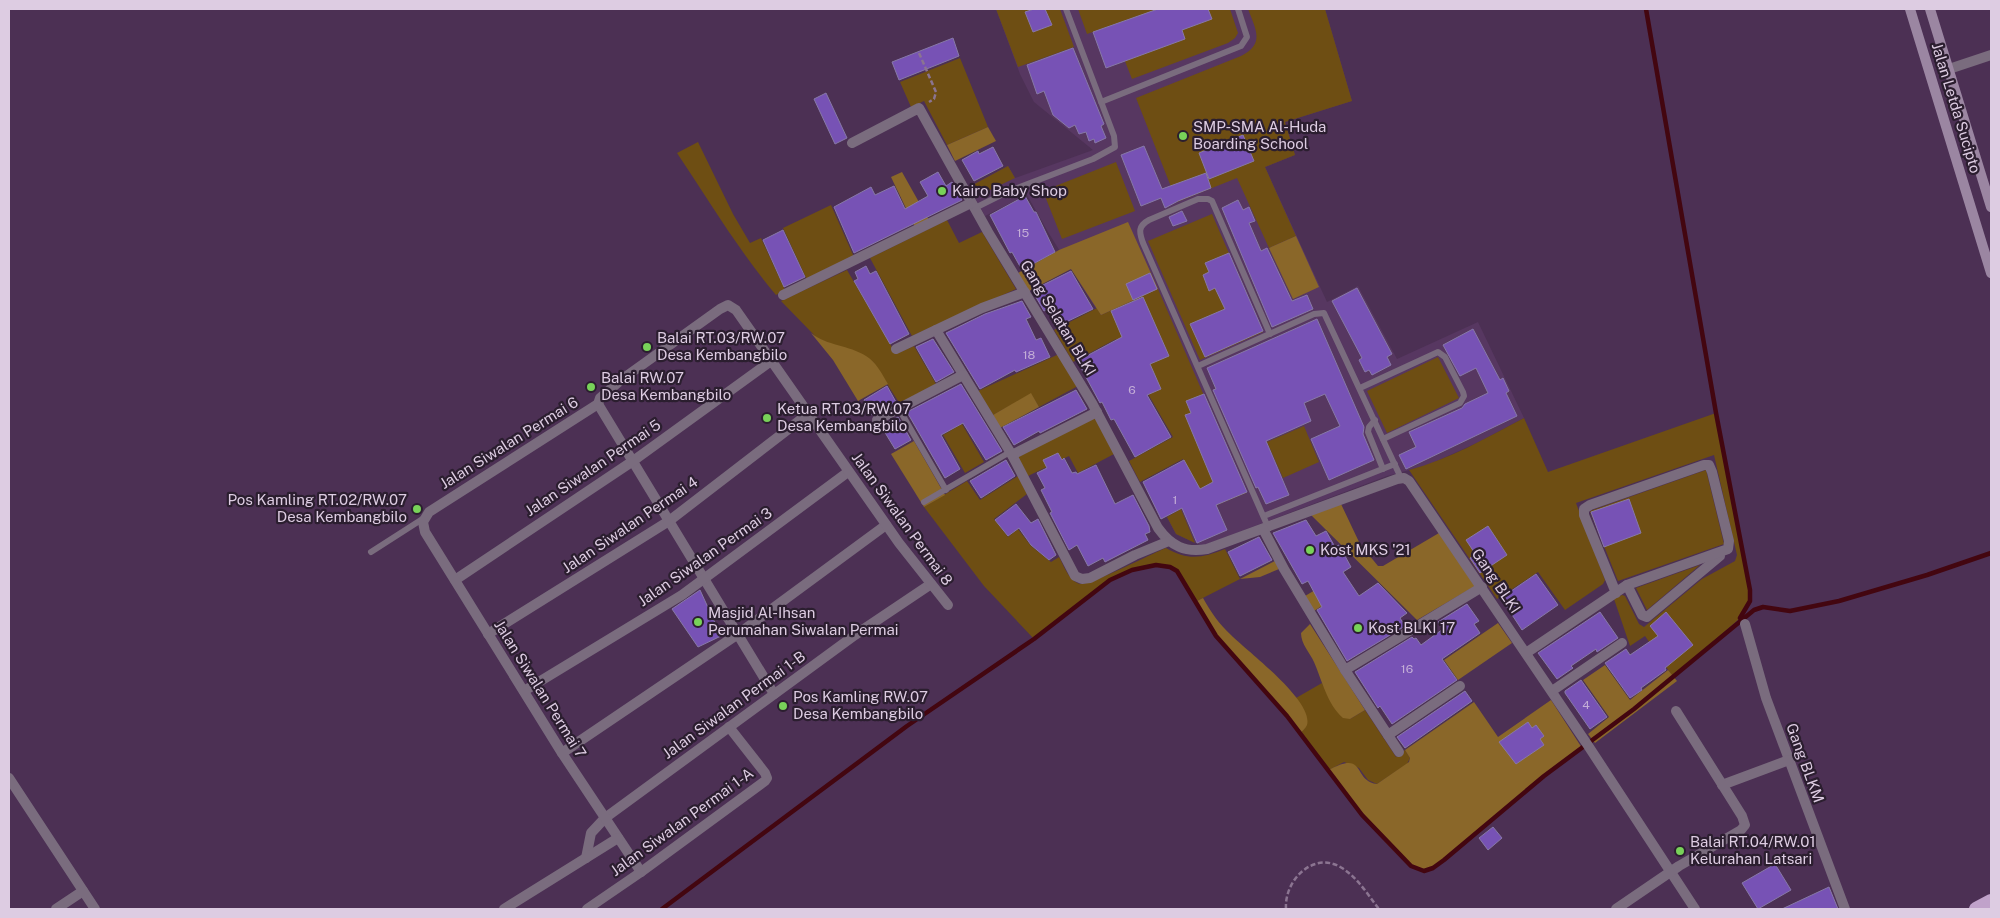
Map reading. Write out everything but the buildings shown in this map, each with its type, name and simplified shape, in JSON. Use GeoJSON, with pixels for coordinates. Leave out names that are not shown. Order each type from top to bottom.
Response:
{"type":"FeatureCollection","features":[{"type":"Feature","properties":{"kind":"highway"},"geometry":{"type":"LineString","coordinates":[[1976,909],[1991,901]]}},
{"type":"Feature","properties":{"kind":"main road","name":"Jalan Letda Sucipto"},"geometry":{"type":"LineString","coordinates":[[1910,9],[1991,273]]}},
{"type":"Feature","properties":{"kind":"main road","name":"Jalan Letda Sucipto"},"geometry":{"type":"LineString","coordinates":[[1930,9],[1991,207]]}},
{"type":"Feature","properties":{"kind":"street"},"geometry":{"type":"LineString","coordinates":[[1948,69],[1991,55]]}},
{"type":"Feature","properties":{"kind":"street"},"geometry":{"type":"LineString","coordinates":[[852,143],[919,108]]}},
{"type":"Feature","properties":{"kind":"street","name":"Gang Selatan BLKI"},"geometry":{"type":"LineString","coordinates":[[919,108],[973,206],[1097,412],[1158,528],[1170,543]]}},
{"type":"Feature","properties":{"kind":"street"},"geometry":{"type":"LineString","coordinates":[[784,295],[973,206]]}},
{"type":"Feature","properties":{"kind":"street"},"geometry":{"type":"LineString","coordinates":[[896,349],[982,308],[1025,292]]}},
{"type":"Feature","properties":{"kind":"street","name":"Jalan Siwalan Permai 8"},"geometry":{"type":"LineString","coordinates":[[728,305],[736,310],[886,526],[948,605]]}},
{"type":"Feature","properties":{"kind":"street","name":"Jalan Siwalan Permai 6"},"geometry":{"type":"LineString","coordinates":[[424,518],[433,509],[598,404],[600,398],[621,380],[728,305]]}},
{"type":"Feature","properties":{"kind":"street"},"geometry":{"type":"LineString","coordinates":[[936,330],[1011,453],[1072,571],[1078,578],[1090,578],[1134,555],[1170,543],[1182,549],[1200,551],[1222,545],[1401,478]]}},
{"type":"Feature","properties":{"kind":"street","name":"Jalan Siwalan Permai 5"},"geometry":{"type":"LineString","coordinates":[[454,580],[633,461],[771,361]]}},
{"type":"Feature","properties":{"kind":"street"},"geometry":{"type":"LineString","coordinates":[[878,420],[964,375]]}},
{"type":"Feature","properties":{"kind":"street"},"geometry":{"type":"LineString","coordinates":[[598,404],[774,694]]}},
{"type":"Feature","properties":{"kind":"street"},"geometry":{"type":"LineString","coordinates":[[1011,453],[1097,412]]}},
{"type":"Feature","properties":{"kind":"street","name":"Jalan Siwalan Permai 4"},"geometry":{"type":"LineString","coordinates":[[488,634],[669,521],[808,414]]}},
{"type":"Feature","properties":{"kind":"street"},"geometry":{"type":"LineString","coordinates":[[1616,593],[1584,515],[1584,509],[1588,505],[1704,465],[1709,465],[1729,547],[1646,617],[1642,616],[1627,586]]}},
{"type":"Feature","properties":{"kind":"street","name":"Jalan Siwalan Permai 3"},"geometry":{"type":"LineString","coordinates":[[524,691],[705,580],[848,472]]}},
{"type":"Feature","properties":{"kind":"street","name":"Gang BLKI"},"geometry":{"type":"LineString","coordinates":[[1401,478],[1409,481],[1482,587],[1598,759],[1695,909]]}},
{"type":"Feature","properties":{"kind":"street","name":"Jalan Siwalan Permai 7"},"geometry":{"type":"LineString","coordinates":[[424,518],[425,532],[454,580],[562,753],[641,872]]}},
{"type":"Feature","properties":{"kind":"street"},"geometry":{"type":"LineString","coordinates":[[562,753],[738,634],[886,526]]}},
{"type":"Feature","properties":{"kind":"street"},"geometry":{"type":"LineString","coordinates":[[1266,528],[1294,585],[1345,670],[1399,752]]}},
{"type":"Feature","properties":{"kind":"street"},"geometry":{"type":"LineString","coordinates":[[1526,653],[1627,586],[1726,551]]}},
{"type":"Feature","properties":{"kind":"street","name":"Jalan Siwalan Permai 1-B"},"geometry":{"type":"LineString","coordinates":[[586,858],[591,833],[604,818],[855,635],[931,584]]}},
{"type":"Feature","properties":{"kind":"street"},"geometry":{"type":"LineString","coordinates":[[1345,670],[1482,587]]}},
{"type":"Feature","properties":{"kind":"street","name":"Gang BLKM"},"geometry":{"type":"LineString","coordinates":[[1745,624],[1758,672],[1845,909]]}},
{"type":"Feature","properties":{"kind":"street"},"geometry":{"type":"LineString","coordinates":[[1552,691],[1622,643]]}},
{"type":"Feature","properties":{"kind":"street"},"geometry":{"type":"LineString","coordinates":[[1388,735],[1460,686]]}},
{"type":"Feature","properties":{"kind":"street"},"geometry":{"type":"LineString","coordinates":[[1616,909],[1670,872],[1743,827],[1744,819],[1676,711]]}},
{"type":"Feature","properties":{"kind":"street","name":"Jalan Siwalan Permai 1-A"},"geometry":{"type":"LineString","coordinates":[[587,909],[641,872],[763,783],[767,778],[761,766],[730,727]]}},
{"type":"Feature","properties":{"kind":"street"},"geometry":{"type":"LineString","coordinates":[[1722,785],[1789,760]]}},
{"type":"Feature","properties":{"kind":"street"},"geometry":{"type":"LineString","coordinates":[[9,778],[95,909]]}},
{"type":"Feature","properties":{"kind":"street"},"geometry":{"type":"LineString","coordinates":[[504,909],[618,838]]}},
{"type":"Feature","properties":{"kind":"street"},"geometry":{"type":"LineString","coordinates":[[56,909],[83,891]]}},
{"type":"Feature","properties":{"kind":"lane"},"geometry":{"type":"LineString","coordinates":[[973,206],[1114,149],[1116,142],[1066,9]]}},
{"type":"Feature","properties":{"kind":"lane"},"geometry":{"type":"LineString","coordinates":[[1102,102],[1241,46],[1247,37],[1238,9]]}},
{"type":"Feature","properties":{"kind":"lane"},"geometry":{"type":"LineString","coordinates":[[1266,528],[1264,516],[1140,237],[1140,228],[1149,220],[1198,200],[1204,198],[1212,201],[1270,334]]}},
{"type":"Feature","properties":{"kind":"lane"},"geometry":{"type":"LineString","coordinates":[[1198,366],[1314,314],[1324,313],[1401,478]]}},
{"type":"Feature","properties":{"kind":"lane"},"geometry":{"type":"LineString","coordinates":[[1360,388],[1438,352],[1445,357],[1463,392],[1464,396],[1460,403],[1383,439]]}},
{"type":"Feature","properties":{"kind":"lane"},"geometry":{"type":"LineString","coordinates":[[899,409],[946,490]]}},
{"type":"Feature","properties":{"kind":"lane"},"geometry":{"type":"LineString","coordinates":[[1375,420],[1369,427],[1368,432],[1383,468]]}},
{"type":"Feature","properties":{"kind":"lane"},"geometry":{"type":"LineString","coordinates":[[924,502],[1011,453]]}},
{"type":"Feature","properties":{"kind":"lane"},"geometry":{"type":"LineString","coordinates":[[1264,516],[1395,464]]}},
{"type":"Feature","properties":{"kind":"lane"},"geometry":{"type":"LineString","coordinates":[[371,552],[424,518]]}},
{"type":"Feature","properties":{"kind":"path"},"geometry":{"type":"LineString","coordinates":[[919,54],[936,92],[934,98],[919,108]]}},
{"type":"Feature","properties":{"kind":"path"},"geometry":{"type":"LineString","coordinates":[[1286,909],[1288,890],[1292,881],[1305,869],[1320,863],[1334,865],[1346,871],[1360,884],[1379,909]]}},
{"type":"Feature","properties":{"kind":"shaded area"},"geometry":{"type":"Polygon","coordinates":[[[996,9],[1325,9],[1352,101],[1285,122],[1295,155],[1265,167],[1327,302],[1358,286],[1397,359],[1478,322],[1524,418],[1479,442],[1428,465],[1387,476],[1202,546],[1176,534],[1167,517],[1197,499],[1192,481],[1174,437],[1152,398],[1048,232],[1027,195],[985,216],[969,187],[1008,166],[1015,178],[1093,150],[1034,102],[1020,74],[996,9]]]}},
{"type":"Feature","properties":{"kind":"shaded area"},"geometry":{"type":"Polygon","coordinates":[[[996,9],[1060,9],[1074,47],[1018,67],[996,9]]]}},
{"type":"Feature","properties":{"kind":"shaded area"},"geometry":{"type":"Polygon","coordinates":[[[1078,9],[1230,9],[1238,33],[1228,43],[1132,79],[1111,26],[1132,18],[1087,34],[1078,9]]]}},
{"type":"Feature","properties":{"kind":"shaded area"},"geometry":{"type":"Polygon","coordinates":[[[1248,9],[1325,9],[1352,101],[1285,122],[1295,155],[1265,167],[1296,236],[1269,248],[1237,178],[1177,202],[1136,98],[1241,56],[1249,51],[1256,41],[1256,30],[1248,9]]]}},
{"type":"Feature","properties":{"kind":"shaded area"},"geometry":{"type":"Polygon","coordinates":[[[960,58],[988,127],[947,145],[924,101],[911,107],[900,82],[960,58]]]}},
{"type":"Feature","properties":{"kind":"shaded area"},"geometry":{"type":"Polygon","coordinates":[[[988,127],[996,141],[955,161],[947,145],[988,127]]]}},
{"type":"Feature","properties":{"kind":"shaded area"},"geometry":{"type":"Polygon","coordinates":[[[698,142],[733,214],[750,243],[761,238],[785,290],[776,295],[737,243],[677,153],[698,142]]]}},
{"type":"Feature","properties":{"kind":"shaded area"},"geometry":{"type":"Polygon","coordinates":[[[1116,162],[1135,211],[1062,239],[1043,191],[1116,162]]]}},
{"type":"Feature","properties":{"kind":"shaded area"},"geometry":{"type":"Polygon","coordinates":[[[1008,166],[1015,178],[975,197],[969,187],[1008,166]]]}},
{"type":"Feature","properties":{"kind":"shaded area"},"geometry":{"type":"Polygon","coordinates":[[[902,172],[929,220],[915,227],[891,177],[902,172]]]}},
{"type":"Feature","properties":{"kind":"shaded area"},"geometry":{"type":"Polygon","coordinates":[[[831,205],[854,257],[807,280],[783,228],[831,205]]]}},
{"type":"Feature","properties":{"kind":"shaded area"},"geometry":{"type":"Polygon","coordinates":[[[1212,214],[1263,332],[1200,360],[1148,241],[1212,214]]]}},
{"type":"Feature","properties":{"kind":"shaded area"},"geometry":{"type":"Polygon","coordinates":[[[947,220],[959,243],[982,232],[1016,289],[912,336],[870,258],[947,220]]]}},
{"type":"Feature","properties":{"kind":"shaded area"},"geometry":{"type":"Polygon","coordinates":[[[1128,222],[1158,289],[1101,315],[1071,269],[1029,291],[1018,273],[1059,250],[1128,222]]]}},
{"type":"Feature","properties":{"kind":"shaded area"},"geometry":{"type":"Polygon","coordinates":[[[1296,236],[1319,287],[1293,299],[1269,248],[1296,236]]]}},
{"type":"Feature","properties":{"kind":"shaded area"},"geometry":{"type":"Polygon","coordinates":[[[847,270],[896,354],[914,346],[936,384],[900,404],[873,362],[817,338],[781,301],[847,270]]]}},
{"type":"Feature","properties":{"kind":"shaded area"},"geometry":{"type":"Polygon","coordinates":[[[1158,289],[1246,493],[1217,505],[1212,493],[1197,499],[1183,459],[1140,482],[1129,461],[1173,437],[1116,339],[1073,362],[1054,330],[1097,308],[1101,315],[1158,289]]]}},
{"type":"Feature","properties":{"kind":"shaded area"},"geometry":{"type":"Polygon","coordinates":[[[811,333],[824,341],[866,356],[876,365],[888,384],[858,401],[833,360],[811,333]]]}},
{"type":"Feature","properties":{"kind":"shaded area"},"geometry":{"type":"Polygon","coordinates":[[[1059,354],[1078,386],[1039,407],[1031,394],[993,415],[978,391],[1059,354]]]}},
{"type":"Feature","properties":{"kind":"shaded area"},"geometry":{"type":"Polygon","coordinates":[[[1438,357],[1459,398],[1387,433],[1367,391],[1438,357]]]}},
{"type":"Feature","properties":{"kind":"shaded area"},"geometry":{"type":"Polygon","coordinates":[[[1031,393],[1039,407],[1000,428],[993,415],[1031,393]]]}},
{"type":"Feature","properties":{"kind":"shaded area"},"geometry":{"type":"Polygon","coordinates":[[[1716,413],[1748,577],[1750,601],[1739,619],[1673,677],[1645,636],[1630,646],[1614,599],[1622,595],[1625,596],[1639,624],[1644,627],[1702,579],[1735,561],[1737,555],[1714,455],[1576,503],[1605,580],[1603,584],[1565,610],[1538,572],[1497,599],[1409,470],[1453,454],[1524,418],[1548,472],[1716,413]]]}},
{"type":"Feature","properties":{"kind":"shaded area"},"geometry":{"type":"Polygon","coordinates":[[[1095,417],[1114,454],[1078,473],[1069,456],[1028,476],[1018,457],[1095,417]]]}},
{"type":"Feature","properties":{"kind":"shaded area"},"geometry":{"type":"Polygon","coordinates":[[[962,424],[984,462],[965,473],[943,435],[962,424]]]}},
{"type":"Feature","properties":{"kind":"shaded area"},"geometry":{"type":"Polygon","coordinates":[[[1304,426],[1319,462],[1283,478],[1267,442],[1304,426]]]}},
{"type":"Feature","properties":{"kind":"shaded area"},"geometry":{"type":"Polygon","coordinates":[[[914,441],[945,495],[924,507],[891,454],[914,441]]]}},
{"type":"Feature","properties":{"kind":"shaded area"},"geometry":{"type":"Polygon","coordinates":[[[1706,470],[1724,544],[1618,581],[1590,511],[1706,470]]]}},
{"type":"Feature","properties":{"kind":"shaded area"},"geometry":{"type":"Polygon","coordinates":[[[1018,476],[1027,494],[994,519],[1008,537],[1018,529],[1031,546],[1051,562],[1059,557],[1067,573],[1080,584],[1095,580],[1166,548],[1182,555],[1196,557],[1225,549],[1240,579],[1195,602],[1184,580],[1175,569],[1160,564],[1142,566],[1122,574],[1101,587],[1034,639],[984,586],[924,507],[967,481],[980,500],[1018,476]]]}},
{"type":"Feature","properties":{"kind":"shaded area"},"geometry":{"type":"Polygon","coordinates":[[[1341,504],[1360,544],[1378,566],[1383,566],[1439,533],[1475,586],[1417,620],[1311,515],[1341,504]]]}},
{"type":"Feature","properties":{"kind":"shaded area"},"geometry":{"type":"Polygon","coordinates":[[[1181,509],[1195,543],[1176,534],[1167,517],[1181,509]]]}},
{"type":"Feature","properties":{"kind":"shaded area"},"geometry":{"type":"Polygon","coordinates":[[[1275,561],[1279,569],[1260,577],[1240,579],[1275,561]]]}},
{"type":"Feature","properties":{"kind":"shaded area"},"geometry":{"type":"Polygon","coordinates":[[[1700,565],[1647,610],[1636,588],[1700,565]]]}},
{"type":"Feature","properties":{"kind":"shaded area"},"geometry":{"type":"Polygon","coordinates":[[[1332,580],[1331,600],[1314,611],[1305,596],[1332,580]]]}},
{"type":"Feature","properties":{"kind":"shaded area"},"geometry":{"type":"Polygon","coordinates":[[[1203,598],[1223,627],[1278,677],[1300,703],[1306,715],[1307,725],[1300,734],[1273,700],[1216,636],[1195,602],[1203,598]]]}},
{"type":"Feature","properties":{"kind":"shaded area"},"geometry":{"type":"Polygon","coordinates":[[[1498,623],[1512,643],[1458,680],[1444,660],[1498,623]]]}},
{"type":"Feature","properties":{"kind":"shaded area"},"geometry":{"type":"Polygon","coordinates":[[[1310,624],[1365,710],[1350,719],[1343,718],[1333,706],[1314,662],[1302,641],[1301,633],[1310,624]]]}},
{"type":"Feature","properties":{"kind":"shaded area"},"geometry":{"type":"Polygon","coordinates":[[[1605,665],[1630,700],[1668,670],[1677,681],[1595,743],[1588,734],[1609,717],[1583,680],[1605,665]]]}},
{"type":"Feature","properties":{"kind":"shaded area"},"geometry":{"type":"Polygon","coordinates":[[[1322,683],[1350,719],[1365,710],[1396,757],[1405,750],[1410,758],[1407,764],[1377,784],[1368,780],[1359,768],[1344,762],[1327,771],[1300,734],[1306,726],[1303,710],[1296,698],[1322,683]]]}},
{"type":"Feature","properties":{"kind":"shaded area"},"geometry":{"type":"Polygon","coordinates":[[[1551,700],[1582,748],[1517,798],[1450,855],[1432,868],[1424,871],[1411,866],[1399,856],[1358,810],[1327,771],[1340,765],[1354,764],[1369,782],[1377,784],[1409,762],[1410,758],[1405,750],[1474,702],[1498,737],[1551,700]]]}},
{"type":"Feature","properties":{"kind":"waterway"},"geometry":{"type":"LineString","coordinates":[[1646,9],[1716,413],[1750,590],[1750,601],[1740,618]]}},
{"type":"Feature","properties":{"kind":"waterway"},"geometry":{"type":"LineString","coordinates":[[662,909],[907,726],[1034,639],[1110,580],[1132,570],[1156,565],[1170,567],[1177,571],[1216,636],[1287,716],[1362,815],[1411,866],[1424,871],[1433,868],[1444,860],[1544,776],[1634,709],[1754,610],[1763,607],[1790,611],[1839,601],[1927,575],[1991,553]]}},
{"type":"Feature","properties":{"kind":"place","name":"SMP-SMA Al-Huda Boarding School"},"geometry":{"type":"Point","coordinates":[1183,136]}},
{"type":"Feature","properties":{"kind":"place","name":"Kairo Baby Shop"},"geometry":{"type":"Point","coordinates":[942,191]}},
{"type":"Feature","properties":{"kind":"place","name":"Balai RT.03/RW.07 Desa Kembangbilo"},"geometry":{"type":"Point","coordinates":[647,347]}},
{"type":"Feature","properties":{"kind":"place","name":"Balai RW.07 Desa Kembangbilo"},"geometry":{"type":"Point","coordinates":[591,387]}},
{"type":"Feature","properties":{"kind":"place","name":"Ketua RT.03/RW.07 Desa Kembangbilo"},"geometry":{"type":"Point","coordinates":[767,418]}},
{"type":"Feature","properties":{"kind":"place","name":"Pos Kamling RT.02/RW.07 Desa Kembangbilo"},"geometry":{"type":"Point","coordinates":[417,509]}},
{"type":"Feature","properties":{"kind":"place","name":"Kost MKS '21"},"geometry":{"type":"Point","coordinates":[1310,550]}},
{"type":"Feature","properties":{"kind":"place","name":"Masjid Al-Ihsan Perumahan Siwalan Permai"},"geometry":{"type":"Point","coordinates":[698,622]}},
{"type":"Feature","properties":{"kind":"place","name":"Kost BLKI 17"},"geometry":{"type":"Point","coordinates":[1358,628]}},
{"type":"Feature","properties":{"kind":"place","name":"Pos Kamling RW.07 Desa Kembangbilo"},"geometry":{"type":"Point","coordinates":[783,706]}},
{"type":"Feature","properties":{"kind":"place","name":"Balai RT.04/RW.01 Kelurahan Latsari"},"geometry":{"type":"Point","coordinates":[1680,851]}}]}
